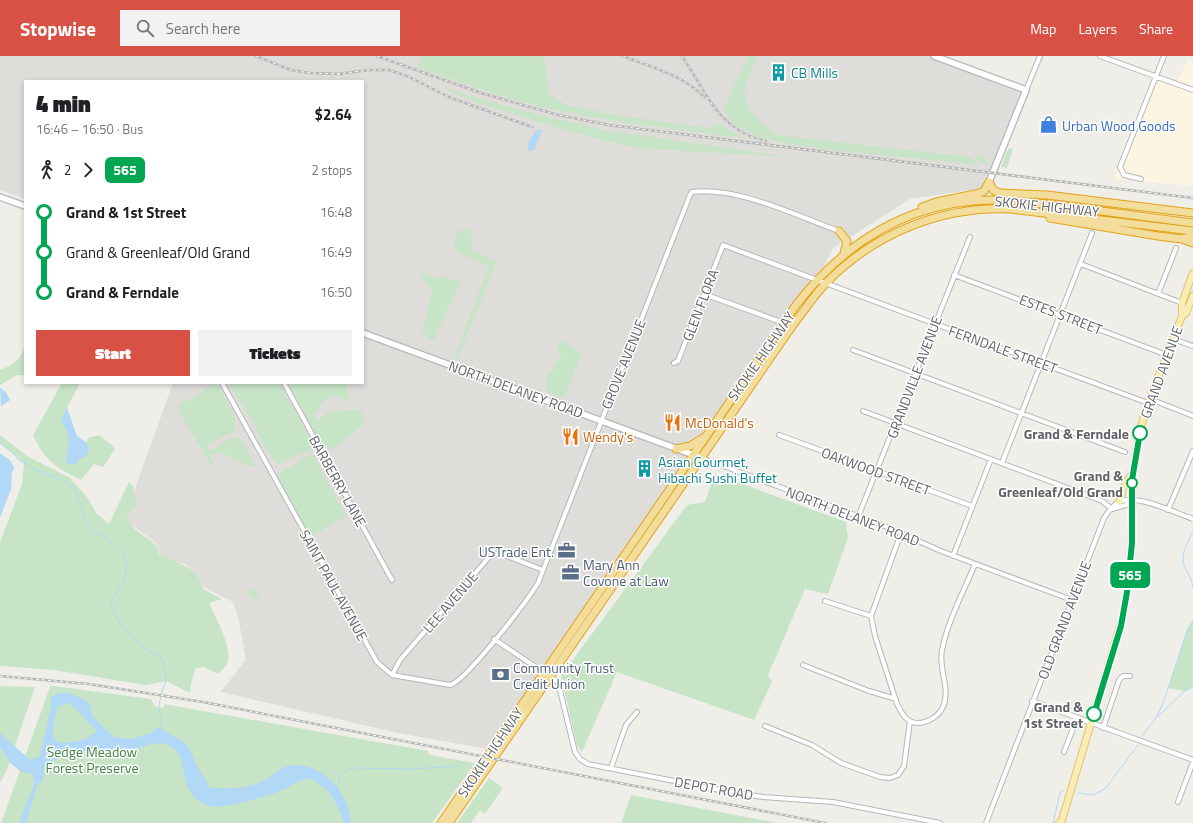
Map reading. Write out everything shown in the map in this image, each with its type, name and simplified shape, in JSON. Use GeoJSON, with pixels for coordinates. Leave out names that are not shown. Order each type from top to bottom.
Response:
{"type":"FeatureCollection","features":[{"type":"Feature","properties":{"kind":"highway"},"geometry":{"type":"LineString","coordinates":[[989,182],[993,190],[1000,193],[1047,194],[1193,213]]}},
{"type":"Feature","properties":{"kind":"highway"},"geometry":{"type":"LineString","coordinates":[[892,223],[936,202],[980,193],[984,191],[989,182]]}},
{"type":"Feature","properties":{"kind":"highway"},"geometry":{"type":"LineString","coordinates":[[991,200],[1021,198],[1130,206]]}},
{"type":"Feature","properties":{"kind":"highway","name":"SKOKIE HIGHWAY"},"geometry":{"type":"LineString","coordinates":[[441,823],[543,672],[784,323],[817,280],[844,254],[892,223],[921,212],[945,205],[991,200],[1024,202],[1193,223]]}},
{"type":"Feature","properties":{"kind":"highway","name":"SKOKIE HIGHWAY"},"geometry":{"type":"LineString","coordinates":[[449,823],[793,325],[825,284],[847,264],[867,249],[911,226],[935,217],[996,208],[1193,231]]}},
{"type":"Feature","properties":{"kind":"highway"},"geometry":{"type":"LineString","coordinates":[[1010,209],[1076,223],[1182,239],[1193,243]]}},
{"type":"Feature","properties":{"kind":"highway"},"geometry":{"type":"LineString","coordinates":[[839,231],[847,241],[844,254]]}},
{"type":"Feature","properties":{"kind":"highway"},"geometry":{"type":"LineString","coordinates":[[1182,239],[1193,236]]}},
{"type":"Feature","properties":{"kind":"highway"},"geometry":{"type":"LineString","coordinates":[[676,449],[690,446],[706,436]]}},
{"type":"Feature","properties":{"kind":"main road","name":"GRAND AVENUE"},"geometry":{"type":"LineString","coordinates":[[1061,822],[1118,637],[1126,603],[1131,556],[1132,473],[1140,433],[1149,401],[1182,316],[1182,303],[1193,273]]}},
{"type":"Feature","properties":{"kind":"main road","name":"GRAND AVENUE"},"geometry":{"type":"LineString","coordinates":[[1182,316],[1186,313],[1193,296]]}},
{"type":"Feature","properties":{"kind":"main road"},"geometry":{"type":"LineString","coordinates":[[1119,502],[1126,482],[1132,473]]}},
{"type":"Feature","properties":{"kind":"street"},"geometry":{"type":"LineString","coordinates":[[934,56],[1026,90]]}},
{"type":"Feature","properties":{"kind":"street"},"geometry":{"type":"LineString","coordinates":[[989,182],[1040,56]]}},
{"type":"Feature","properties":{"kind":"street"},"geometry":{"type":"LineString","coordinates":[[1100,56],[1193,90]]}},
{"type":"Feature","properties":{"kind":"street"},"geometry":{"type":"LineString","coordinates":[[1141,179],[1124,175],[1120,167],[1164,56]]}},
{"type":"Feature","properties":{"kind":"street","name":"GROVE AVENUE"},"geometry":{"type":"LineString","coordinates":[[494,640],[527,600],[543,570],[600,421],[692,192],[706,191],[744,196],[839,231]]}},
{"type":"Feature","properties":{"kind":"street"},"geometry":{"type":"LineString","coordinates":[[0,197],[24,206]]}},
{"type":"Feature","properties":{"kind":"street"},"geometry":{"type":"LineString","coordinates":[[1002,463],[1081,264],[1092,232]]}},
{"type":"Feature","properties":{"kind":"street","name":"GRANDVILLE AVENUE"},"geometry":{"type":"LineString","coordinates":[[858,517],[970,237]]}},
{"type":"Feature","properties":{"kind":"street","name":"FERNDALE STREET"},"geometry":{"type":"LineString","coordinates":[[723,245],[1041,363],[1193,416]]}},
{"type":"Feature","properties":{"kind":"street","name":"GLEN FLORA"},"geometry":{"type":"LineString","coordinates":[[674,363],[678,361],[723,245]]}},
{"type":"Feature","properties":{"kind":"street"},"geometry":{"type":"LineString","coordinates":[[1158,294],[1176,248]]}},
{"type":"Feature","properties":{"kind":"street"},"geometry":{"type":"LineString","coordinates":[[1081,264],[1182,303]]}},
{"type":"Feature","properties":{"kind":"street","name":"ESTES STREET"},"geometry":{"type":"LineString","coordinates":[[954,274],[1167,354]]}},
{"type":"Feature","properties":{"kind":"street"},"geometry":{"type":"LineString","coordinates":[[704,294],[784,323]]}},
{"type":"Feature","properties":{"kind":"street","name":"NORTH DELANEY ROAD"},"geometry":{"type":"LineString","coordinates":[[364,333],[702,458],[901,533],[953,556],[1072,600]]}},
{"type":"Feature","properties":{"kind":"street"},"geometry":{"type":"LineString","coordinates":[[1173,339],[1193,346]]}},
{"type":"Feature","properties":{"kind":"street"},"geometry":{"type":"LineString","coordinates":[[853,350],[1125,452]]}},
{"type":"Feature","properties":{"kind":"street","name":"SAINT PAUL AVENUE"},"geometry":{"type":"LineString","coordinates":[[223,384],[371,653],[381,667],[392,675]]}},
{"type":"Feature","properties":{"kind":"street","name":"BARBERRY LANE"},"geometry":{"type":"LineString","coordinates":[[285,384],[392,580]]}},
{"type":"Feature","properties":{"kind":"street"},"geometry":{"type":"LineString","coordinates":[[863,411],[1102,501],[1112,510]]}},
{"type":"Feature","properties":{"kind":"street","name":"OAKWOOD STREET"},"geometry":{"type":"LineString","coordinates":[[779,435],[972,506]]}},
{"type":"Feature","properties":{"kind":"street"},"geometry":{"type":"LineString","coordinates":[[1168,510],[1193,451]]}},
{"type":"Feature","properties":{"kind":"street"},"geometry":{"type":"LineString","coordinates":[[953,556],[991,459]]}},
{"type":"Feature","properties":{"kind":"street"},"geometry":{"type":"LineString","coordinates":[[1112,510],[1113,506],[1126,499],[1140,501],[1193,519]]}},
{"type":"Feature","properties":{"kind":"street"},"geometry":{"type":"LineString","coordinates":[[1112,510],[1126,505],[1131,500]]}},
{"type":"Feature","properties":{"kind":"street","name":"OLD GRAND AVENUE"},"geometry":{"type":"LineString","coordinates":[[986,823],[1100,525],[1112,510]]}},
{"type":"Feature","properties":{"kind":"street"},"geometry":{"type":"LineString","coordinates":[[901,533],[871,616],[875,636],[896,699],[903,714],[910,721],[920,722],[933,719],[939,713],[944,703],[945,692],[941,667],[942,650],[975,564]]}},
{"type":"Feature","properties":{"kind":"street","name":"LEE AVENUE"},"geometry":{"type":"LineString","coordinates":[[392,675],[400,660],[490,556],[502,554],[543,570]]}},
{"type":"Feature","properties":{"kind":"street"},"geometry":{"type":"LineString","coordinates":[[825,601],[871,616]]}},
{"type":"Feature","properties":{"kind":"street"},"geometry":{"type":"LineString","coordinates":[[392,675],[445,686],[454,684],[462,677],[494,640]]}},
{"type":"Feature","properties":{"kind":"street","name":"DEPOT ROAD"},"geometry":{"type":"LineString","coordinates":[[494,640],[558,682],[577,756],[588,764],[726,791],[763,797],[837,803],[940,823]]}},
{"type":"Feature","properties":{"kind":"street"},"geometry":{"type":"LineString","coordinates":[[803,665],[869,691],[896,699]]}},
{"type":"Feature","properties":{"kind":"street"},"geometry":{"type":"LineString","coordinates":[[1104,728],[1119,680],[1123,676],[1130,676]]}},
{"type":"Feature","properties":{"kind":"street"},"geometry":{"type":"LineString","coordinates":[[1032,701],[1193,761],[1178,802]]}},
{"type":"Feature","properties":{"kind":"street"},"geometry":{"type":"LineString","coordinates":[[611,768],[626,725],[637,712]]}},
{"type":"Feature","properties":{"kind":"street"},"geometry":{"type":"LineString","coordinates":[[1064,752],[1077,718]]}},
{"type":"Feature","properties":{"kind":"street"},"geometry":{"type":"LineString","coordinates":[[765,726],[798,738],[841,763],[887,778],[898,776],[904,766],[910,721]]}},
{"type":"Feature","properties":{"kind":"shaded area"},"geometry":{"type":"Polygon","coordinates":[[[0,56],[935,56],[1026,90],[990,187],[910,199],[833,248],[817,280],[488,749],[398,733],[221,692],[246,659],[238,617],[233,602],[204,587],[185,564],[161,557],[156,543],[124,519],[173,384],[364,384],[364,80],[24,80],[24,199],[0,190],[0,56]]]}},
{"type":"Feature","properties":{"kind":"shaded area"},"geometry":{"type":"Polygon","coordinates":[[[1188,59],[1193,61],[1193,186],[1113,179],[1154,72],[1178,81],[1188,59]]]}},
{"type":"Feature","properties":{"kind":"green space"},"geometry":{"type":"Polygon","coordinates":[[[422,56],[544,56],[549,93],[566,105],[621,116],[709,128],[720,124],[745,138],[692,132],[586,116],[534,105],[490,92],[417,67],[422,56]]]}},
{"type":"Feature","properties":{"kind":"green space"},"geometry":{"type":"Polygon","coordinates":[[[748,56],[757,56],[745,89],[747,103],[754,115],[776,135],[970,157],[979,165],[832,150],[789,144],[760,137],[734,124],[723,110],[748,56]]]}},
{"type":"Feature","properties":{"kind":"green space"},"geometry":{"type":"Polygon","coordinates":[[[443,87],[491,102],[610,131],[790,157],[648,149],[622,145],[572,132],[480,104],[443,87]]]}},
{"type":"Feature","properties":{"kind":"green space"},"geometry":{"type":"Polygon","coordinates":[[[1013,148],[1007,168],[1001,167],[1008,149],[1013,148]]]}},
{"type":"Feature","properties":{"kind":"green space"},"geometry":{"type":"Polygon","coordinates":[[[979,155],[986,157],[985,160],[991,165],[983,163],[974,157],[979,155]]]}},
{"type":"Feature","properties":{"kind":"green space"},"geometry":{"type":"Polygon","coordinates":[[[467,228],[472,232],[471,250],[497,261],[457,360],[455,356],[489,266],[459,253],[454,245],[458,232],[467,228]]]}},
{"type":"Feature","properties":{"kind":"green space"},"geometry":{"type":"Polygon","coordinates":[[[424,272],[435,278],[441,276],[461,282],[433,341],[422,333],[432,290],[422,276],[424,272]]]}},
{"type":"Feature","properties":{"kind":"green space"},"geometry":{"type":"Polygon","coordinates":[[[565,342],[582,353],[564,398],[548,393],[545,383],[561,353],[557,347],[557,343],[565,342]]]}},
{"type":"Feature","properties":{"kind":"green space"},"geometry":{"type":"Polygon","coordinates":[[[24,350],[24,375],[17,375],[0,385],[0,370],[16,361],[24,350]]]}},
{"type":"Feature","properties":{"kind":"green space"},"geometry":{"type":"Polygon","coordinates":[[[61,384],[79,384],[60,421],[65,428],[69,439],[67,451],[77,464],[78,459],[89,449],[87,443],[88,438],[99,435],[110,443],[115,449],[103,467],[94,464],[81,480],[52,463],[37,444],[33,435],[61,384]]]}},
{"type":"Feature","properties":{"kind":"green space"},"geometry":{"type":"Polygon","coordinates":[[[212,384],[217,384],[235,416],[235,431],[208,445],[208,450],[214,465],[211,466],[178,410],[181,402],[212,384]]]}},
{"type":"Feature","properties":{"kind":"green space"},"geometry":{"type":"Polygon","coordinates":[[[230,384],[280,384],[315,448],[277,465],[259,438],[258,431],[230,384]]]}},
{"type":"Feature","properties":{"kind":"green space"},"geometry":{"type":"Polygon","coordinates":[[[289,384],[348,384],[346,387],[350,401],[337,396],[323,401],[313,416],[319,421],[326,413],[360,409],[365,423],[333,450],[322,445],[289,384]]]}},
{"type":"Feature","properties":{"kind":"green space"},"geometry":{"type":"Polygon","coordinates":[[[0,435],[27,456],[70,478],[87,497],[97,514],[109,524],[129,482],[133,486],[136,506],[127,517],[133,527],[156,546],[159,554],[192,571],[201,582],[203,589],[222,599],[209,603],[223,633],[228,650],[227,664],[218,674],[204,667],[196,668],[191,683],[190,693],[166,681],[145,685],[54,670],[0,666],[0,542],[22,484],[24,463],[0,443],[0,435]]]}},
{"type":"Feature","properties":{"kind":"green space"},"geometry":{"type":"Polygon","coordinates":[[[233,437],[241,439],[256,465],[253,467],[217,452],[212,456],[210,451],[233,437]]]}},
{"type":"Feature","properties":{"kind":"green space"},"geometry":{"type":"Polygon","coordinates":[[[312,453],[346,516],[311,537],[276,475],[312,453]]]}},
{"type":"Feature","properties":{"kind":"green space"},"geometry":{"type":"Polygon","coordinates":[[[715,474],[846,522],[848,538],[828,594],[805,589],[768,675],[772,682],[754,720],[617,672],[582,752],[577,745],[561,676],[687,505],[705,502],[715,474]]]}},
{"type":"Feature","properties":{"kind":"green space"},"geometry":{"type":"Polygon","coordinates":[[[252,588],[259,596],[254,600],[247,592],[252,588]]]}},
{"type":"Feature","properties":{"kind":"green space"},"geometry":{"type":"Polygon","coordinates":[[[1193,621],[1193,687],[1185,691],[1168,688],[1188,628],[1193,621]]]}},
{"type":"Feature","properties":{"kind":"green space","name":"Sedge Meadow Forest Preserve"},"geometry":{"type":"Polygon","coordinates":[[[0,686],[35,687],[6,772],[0,783],[0,686]]]}},
{"type":"Feature","properties":{"kind":"green space","name":"Sedge Meadow Forest Preserve"},"geometry":{"type":"Polygon","coordinates":[[[53,686],[151,699],[154,706],[164,708],[164,704],[428,751],[429,755],[475,763],[432,823],[1,823],[50,687],[53,686]]]}},
{"type":"Feature","properties":{"kind":"green space"},"geometry":{"type":"Polygon","coordinates":[[[489,778],[503,788],[485,814],[480,810],[471,823],[457,823],[489,778]]]}},
{"type":"Feature","properties":{"kind":"green space"},"geometry":{"type":"Polygon","coordinates":[[[631,795],[767,821],[778,823],[621,823],[631,795]]]}},
{"type":"Feature","properties":{"kind":"water"},"geometry":{"type":"Polygon","coordinates":[[[538,129],[542,130],[534,150],[529,151],[528,145],[530,139],[538,129]]]}},
{"type":"Feature","properties":{"kind":"water"},"geometry":{"type":"Polygon","coordinates":[[[0,388],[6,392],[10,400],[1,406],[0,388]]]}},
{"type":"Feature","properties":{"kind":"water"},"geometry":{"type":"Polygon","coordinates":[[[67,408],[77,436],[87,443],[89,449],[86,457],[78,459],[77,464],[66,464],[69,441],[67,431],[60,421],[67,408]]]}},
{"type":"Feature","properties":{"kind":"water"},"geometry":{"type":"Polygon","coordinates":[[[0,453],[11,461],[14,469],[12,472],[11,489],[0,518],[0,453]]]}},
{"type":"Feature","properties":{"kind":"water"},"geometry":{"type":"Polygon","coordinates":[[[58,693],[69,693],[85,700],[90,705],[92,716],[114,737],[128,739],[135,738],[152,733],[157,727],[182,741],[190,749],[196,764],[210,788],[246,787],[267,779],[288,766],[306,766],[315,769],[330,780],[342,794],[348,807],[351,823],[344,823],[335,802],[327,790],[322,785],[308,778],[283,790],[258,798],[225,806],[210,806],[199,801],[187,786],[178,753],[167,745],[156,743],[127,751],[101,749],[86,752],[72,751],[56,759],[44,769],[42,782],[38,783],[27,820],[25,823],[19,823],[34,785],[32,774],[20,771],[9,762],[0,747],[0,733],[30,760],[40,756],[51,708],[51,698],[58,693]],[[70,703],[57,708],[52,733],[57,742],[84,740],[97,731],[70,703]]]}},
{"type":"Feature","properties":{"kind":"waterway"},"geometry":{"type":"LineString","coordinates":[[0,443],[15,454],[17,459],[23,463],[69,484],[76,493],[88,524],[99,534],[112,542],[122,552],[126,565],[125,575],[111,604],[121,627],[148,651],[160,656],[164,663],[166,681],[161,694],[159,708],[162,729]]}},
{"type":"Feature","properties":{"kind":"waterway"},"geometry":{"type":"LineString","coordinates":[[1193,532],[1185,549],[1183,559],[1183,563],[1193,588]]}},
{"type":"Feature","properties":{"kind":"waterway"},"geometry":{"type":"LineString","coordinates":[[1156,718],[1164,701],[1188,628],[1193,621]]}},
{"type":"Feature","properties":{"kind":"waterway"},"geometry":{"type":"LineString","coordinates":[[1158,716],[1185,691],[1193,687]]}},
{"type":"Feature","properties":{"kind":"waterway"},"geometry":{"type":"LineString","coordinates":[[1142,736],[1156,718]]}},
{"type":"Feature","properties":{"kind":"waterway"},"geometry":{"type":"LineString","coordinates":[[1078,793],[1093,795],[1105,789],[1138,745]]}},
{"type":"Feature","properties":{"kind":"waterway"},"geometry":{"type":"LineString","coordinates":[[337,788],[340,775],[352,768],[413,769],[458,766]]}},
{"type":"Feature","properties":{"kind":"waterway"},"geometry":{"type":"LineString","coordinates":[[1053,823],[1060,793],[1063,791]]}},
{"type":"Feature","properties":{"kind":"railway"},"geometry":{"type":"LineString","coordinates":[[256,56],[291,70],[310,73],[342,74]]}},
{"type":"Feature","properties":{"kind":"railway"},"geometry":{"type":"LineString","coordinates":[[377,56],[481,93],[558,115],[609,125],[1193,198]]}},
{"type":"Feature","properties":{"kind":"railway"},"geometry":{"type":"LineString","coordinates":[[623,56],[677,77],[696,89],[704,97]]}},
{"type":"Feature","properties":{"kind":"railway"},"geometry":{"type":"LineString","coordinates":[[682,56],[715,109],[736,129],[750,136],[766,141]]}},
{"type":"Feature","properties":{"kind":"railway"},"geometry":{"type":"LineString","coordinates":[[337,74],[369,70],[389,70],[407,76],[449,97],[532,127]]}},
{"type":"Feature","properties":{"kind":"railway"},"geometry":{"type":"LineString","coordinates":[[0,676],[89,684],[203,702],[825,823]]}},
{"type":"Feature","properties":{"kind":"bus line","name":"565"},"geometry":{"type":"LineString","coordinates":[[1094,714],[1121,626],[1127,592],[1132,543],[1132,480],[1140,433]]}},
{"type":"Feature","properties":{"kind":"place","name":"CB Mills"},"geometry":{"type":"Point","coordinates":[778,72]}},
{"type":"Feature","properties":{"kind":"place","name":"Urban Wood Goods"},"geometry":{"type":"Point","coordinates":[1049,125]}},
{"type":"Feature","properties":{"kind":"place","name":"McDonald's"},"geometry":{"type":"Point","coordinates":[672,422]}},
{"type":"Feature","properties":{"kind":"place","name":"Grand & Ferndale"},"geometry":{"type":"Point","coordinates":[1140,433]}},
{"type":"Feature","properties":{"kind":"place","name":"Wendy's"},"geometry":{"type":"Point","coordinates":[570,436]}},
{"type":"Feature","properties":{"kind":"place","name":"Asian Gourmet, Hibachi Sushi Buffet"},"geometry":{"type":"Point","coordinates":[645,469]}},
{"type":"Feature","properties":{"kind":"place","name":"Grand & Greenleaf/Old Grand"},"geometry":{"type":"Point","coordinates":[1132,483]}},
{"type":"Feature","properties":{"kind":"place","name":"USTrade Ent."},"geometry":{"type":"Point","coordinates":[567,551]}},
{"type":"Feature","properties":{"kind":"place","name":"Mary Ann Covone at Law"},"geometry":{"type":"Point","coordinates":[570,572]}},
{"type":"Feature","properties":{"kind":"place","name":"Community Trust Credit Union"},"geometry":{"type":"Point","coordinates":[500,675]}},
{"type":"Feature","properties":{"kind":"place","name":"Grand & 1st Street"},"geometry":{"type":"Point","coordinates":[1094,714]}}]}
